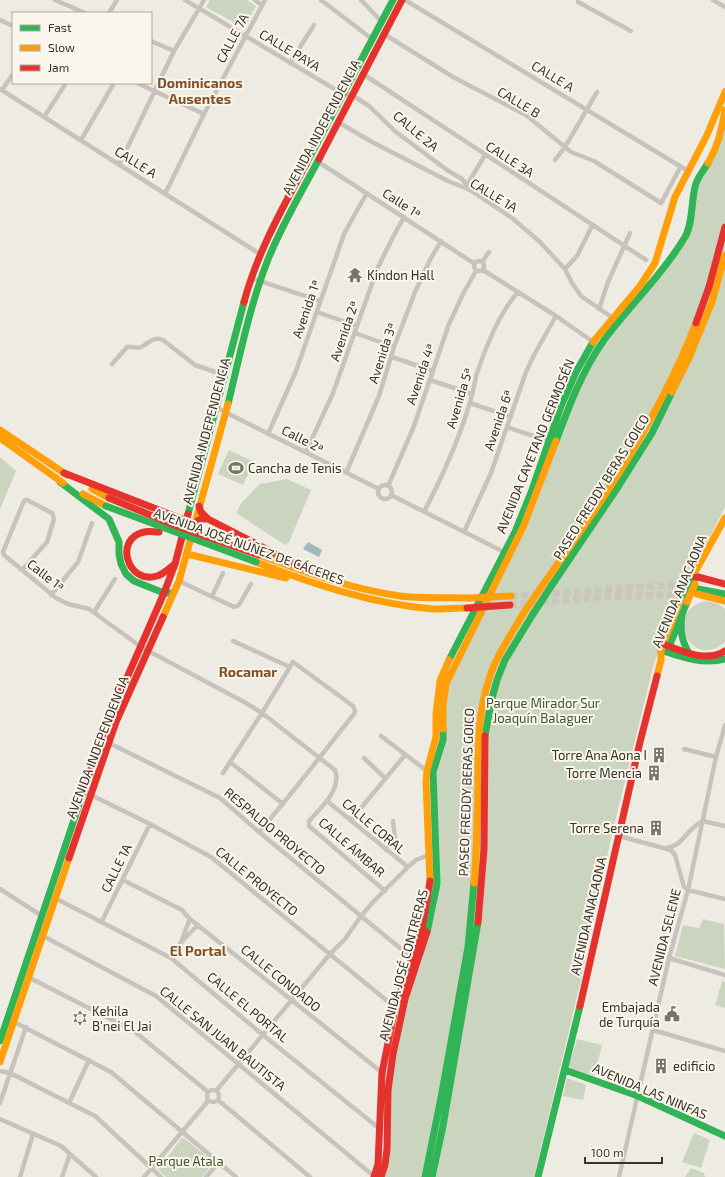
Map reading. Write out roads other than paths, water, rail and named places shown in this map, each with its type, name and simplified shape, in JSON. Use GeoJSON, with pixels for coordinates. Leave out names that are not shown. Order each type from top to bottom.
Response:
{"type":"FeatureCollection","features":[{"type":"Feature","properties":{"kind":"main road","name":"AVENIDA INDEPENDENCIA"},"geometry":{"type":"LineString","coordinates":[[52,897],[91,795],[120,705],[141,647],[164,593],[190,522],[199,506],[260,281],[278,236],[402,0]]}},
{"type":"Feature","properties":{"kind":"main road","name":"AVENIDA INDEPENDENCIA"},"geometry":{"type":"LineString","coordinates":[[0,1041],[14,1010],[26,976],[52,897],[83,791],[105,728],[120,705],[148,651],[179,581],[187,554],[190,522],[224,375],[260,254],[270,231],[392,2]]}},
{"type":"Feature","properties":{"kind":"main road"},"geometry":{"type":"LineString","coordinates":[[392,2],[398,9]]}},
{"type":"Feature","properties":{"kind":"main road","name":"AVENIDA CAYETANO GERMOSÉN"},"geometry":{"type":"LineString","coordinates":[[486,601],[507,554],[552,442],[561,406],[576,372],[614,318],[640,286],[655,263],[663,240],[672,205],[707,135],[725,92]]}},
{"type":"Feature","properties":{"kind":"main road","name":"AVENIDA CAYETANO GERMOSÉN"},"geometry":{"type":"LineString","coordinates":[[596,344],[673,256],[686,235],[690,220],[695,185],[716,149],[725,110]]}},
{"type":"Feature","properties":{"kind":"main road","name":"PASEO FREDDY BERAS GOICO"},"geometry":{"type":"LineString","coordinates":[[432,1177],[437,1159],[468,947],[477,846],[478,733],[481,707],[489,677],[499,655],[523,614],[635,447],[687,345],[698,320],[725,227]]}},
{"type":"Feature","properties":{"kind":"main road","name":"PASEO FREDDY BERAS GOICO"},"geometry":{"type":"LineString","coordinates":[[425,1177],[477,931],[484,849],[485,733],[497,680],[505,660],[533,614],[618,487],[652,433],[689,358],[703,325],[712,302],[725,255]]}},
{"type":"Feature","properties":{"kind":"main road","name":"AVENIDA JOSÉ NÚÑEZ DE CÁCERES"},"geometry":{"type":"LineString","coordinates":[[0,430],[73,480],[109,498],[320,586],[356,597],[385,603],[428,608],[467,608],[510,605]]}},
{"type":"Feature","properties":{"kind":"main road","name":"AVENIDA JOSÉ NÚÑEZ DE CÁCERES"},"geometry":{"type":"LineString","coordinates":[[0,438],[60,482],[106,506],[223,551],[258,559],[360,588],[401,596],[470,598],[510,596]]}},
{"type":"Feature","properties":{"kind":"main road"},"geometry":{"type":"LineString","coordinates":[[203,462],[211,465]]}},
{"type":"Feature","properties":{"kind":"main road"},"geometry":{"type":"LineString","coordinates":[[64,473],[190,522],[208,519]]}},
{"type":"Feature","properties":{"kind":"main road"},"geometry":{"type":"LineString","coordinates":[[60,482],[109,519],[119,542],[121,564],[126,574],[134,581],[164,593],[173,593]]}},
{"type":"Feature","properties":{"kind":"main road"},"geometry":{"type":"LineString","coordinates":[[199,506],[201,512],[208,519],[326,579]]}},
{"type":"Feature","properties":{"kind":"main road","name":"AVENIDA ANACAONA"},"geometry":{"type":"LineString","coordinates":[[538,1177],[661,660],[683,601],[695,584],[725,518]]}},
{"type":"Feature","properties":{"kind":"main road"},"geometry":{"type":"LineString","coordinates":[[175,564],[162,574],[156,577],[148,578],[137,574],[130,565],[126,553],[127,547],[133,537],[144,531],[159,532],[223,551]]}},
{"type":"Feature","properties":{"kind":"main road"},"geometry":{"type":"LineString","coordinates":[[187,554],[320,586]]}},
{"type":"Feature","properties":{"kind":"main road","name":"AVENIDA CAYETANO GERMOSÉN"},"geometry":{"type":"LineString","coordinates":[[478,601],[507,554]]}},
{"type":"Feature","properties":{"kind":"main road"},"geometry":{"type":"LineString","coordinates":[[695,584],[725,584]]}},
{"type":"Feature","properties":{"kind":"main road"},"geometry":{"type":"LineString","coordinates":[[695,584],[725,594]]}},
{"type":"Feature","properties":{"kind":"main road"},"geometry":{"type":"LineString","coordinates":[[695,584],[725,604]]}},
{"type":"Feature","properties":{"kind":"main road"},"geometry":{"type":"LineString","coordinates":[[716,598],[725,601]]}},
{"type":"Feature","properties":{"kind":"main road","name":"AVENIDA JOSÉ CONTRERAS"},"geometry":{"type":"LineString","coordinates":[[376,1177],[385,1165],[387,1149],[389,1076],[402,1013],[430,919],[437,884],[426,804],[427,771],[436,737],[436,714],[440,681],[478,601]]}},
{"type":"Feature","properties":{"kind":"main road","name":"AVENIDA JOSÉ CONTRERAS"},"geometry":{"type":"LineString","coordinates":[[376,1177],[378,1164],[382,1073],[395,1008],[422,928],[430,886],[433,854],[432,772],[443,740],[443,697],[446,684],[452,670],[486,601]]}},
{"type":"Feature","properties":{"kind":"main road","name":"AVENIDA ANACAONA"},"geometry":{"type":"LineString","coordinates":[[665,648],[682,614],[683,601]]}},
{"type":"Feature","properties":{"kind":"main road"},"geometry":{"type":"LineString","coordinates":[[682,614],[682,643],[689,653]]}},
{"type":"Feature","properties":{"kind":"main road"},"geometry":{"type":"LineString","coordinates":[[665,648],[713,656],[725,651]]}},
{"type":"Feature","properties":{"kind":"main road"},"geometry":{"type":"LineString","coordinates":[[665,648],[704,662],[725,660]]}},
{"type":"Feature","properties":{"kind":"main road","name":"AVENIDA INDEPENDENCIA"},"geometry":{"type":"LineString","coordinates":[[26,976],[43,936],[45,918]]}},
{"type":"Feature","properties":{"kind":"main road","name":"AVENIDA INDEPENDENCIA"},"geometry":{"type":"LineString","coordinates":[[0,1062],[14,1022],[14,1010]]}},
{"type":"Feature","properties":{"kind":"main road","name":"AVENIDA LAS NINFAS"},"geometry":{"type":"LineString","coordinates":[[564,1070],[638,1096],[725,1136]]}},
{"type":"Feature","properties":{"kind":"street"},"geometry":{"type":"LineString","coordinates":[[55,0],[83,12]]}},
{"type":"Feature","properties":{"kind":"street"},"geometry":{"type":"LineString","coordinates":[[110,12],[117,0]]}},
{"type":"Feature","properties":{"kind":"street","name":"CALLE PAYA"},"geometry":{"type":"LineString","coordinates":[[185,0],[343,94]]}},
{"type":"Feature","properties":{"kind":"street"},"geometry":{"type":"LineString","coordinates":[[119,165],[174,51],[204,0]]}},
{"type":"Feature","properties":{"kind":"street"},"geometry":{"type":"LineString","coordinates":[[255,0],[262,5]]}},
{"type":"Feature","properties":{"kind":"street","name":"CALLE 7A"},"geometry":{"type":"LineString","coordinates":[[165,194],[204,114],[265,0]]}},
{"type":"Feature","properties":{"kind":"street"},"geometry":{"type":"LineString","coordinates":[[321,0],[372,39]]}},
{"type":"Feature","properties":{"kind":"street"},"geometry":{"type":"LineString","coordinates":[[361,0],[382,22]]}},
{"type":"Feature","properties":{"kind":"street","name":"CALLE A"},"geometry":{"type":"LineString","coordinates":[[405,0],[587,109],[680,168],[688,171]]}},
{"type":"Feature","properties":{"kind":"street"},"geometry":{"type":"LineString","coordinates":[[713,0],[725,7]]}},
{"type":"Feature","properties":{"kind":"street"},"geometry":{"type":"LineString","coordinates":[[578,2],[631,31]]}},
{"type":"Feature","properties":{"kind":"street"},"geometry":{"type":"LineString","coordinates":[[0,20],[12,26]]}},
{"type":"Feature","properties":{"kind":"street"},"geometry":{"type":"LineString","coordinates":[[290,63],[314,25]]}},
{"type":"Feature","properties":{"kind":"street","name":"CALLE B"},"geometry":{"type":"LineString","coordinates":[[384,34],[453,77],[526,115],[571,152],[594,161],[661,203],[680,168]]}},
{"type":"Feature","properties":{"kind":"street"},"geometry":{"type":"LineString","coordinates":[[152,41],[174,51]]}},
{"type":"Feature","properties":{"kind":"street","name":"CALLE 3A"},"geometry":{"type":"LineString","coordinates":[[363,74],[592,226],[646,260]]}},
{"type":"Feature","properties":{"kind":"street"},"geometry":{"type":"LineString","coordinates":[[1,90],[12,75]]}},
{"type":"Feature","properties":{"kind":"street"},"geometry":{"type":"LineString","coordinates":[[44,117],[65,84]]}},
{"type":"Feature","properties":{"kind":"street"},"geometry":{"type":"LineString","coordinates":[[81,140],[113,84]]}},
{"type":"Feature","properties":{"kind":"street"},"geometry":{"type":"LineString","coordinates":[[139,84],[204,114]]}},
{"type":"Feature","properties":{"kind":"street","name":"CALLE A"},"geometry":{"type":"LineString","coordinates":[[1,90],[260,254]]}},
{"type":"Feature","properties":{"kind":"street"},"geometry":{"type":"LineString","coordinates":[[555,160],[565,147],[597,92]]}},
{"type":"Feature","properties":{"kind":"street","name":"CALLE 2A"},"geometry":{"type":"LineString","coordinates":[[343,94],[352,95],[374,109],[396,132],[467,185],[470,190]]}},
{"type":"Feature","properties":{"kind":"street","name":"CALLE 1A"},"geometry":{"type":"LineString","coordinates":[[338,122],[372,142],[448,182],[470,190],[507,214],[540,242],[565,269],[572,283],[582,296],[614,318]]}},
{"type":"Feature","properties":{"kind":"street"},"geometry":{"type":"LineString","coordinates":[[467,185],[485,155]]}},
{"type":"Feature","properties":{"kind":"street","name":"Calle 1ª"},"geometry":{"type":"LineString","coordinates":[[317,161],[475,264]]}},
{"type":"Feature","properties":{"kind":"street","name":"Avenida 1ª"},"geometry":{"type":"LineString","coordinates":[[268,434],[290,388],[344,234],[367,193]]}},
{"type":"Feature","properties":{"kind":"street","name":"Avenida 2ª"},"geometry":{"type":"LineString","coordinates":[[306,452],[331,399],[378,267],[392,237],[404,217]]}},
{"type":"Feature","properties":{"kind":"street"},"geometry":{"type":"LineString","coordinates":[[565,269],[577,256],[592,226]]}},
{"type":"Feature","properties":{"kind":"street"},"geometry":{"type":"LineString","coordinates":[[599,309],[608,282],[630,233]]}},
{"type":"Feature","properties":{"kind":"street","name":"Avenida 3ª"},"geometry":{"type":"LineString","coordinates":[[346,473],[386,378],[394,348],[415,292],[441,241]]}},
{"type":"Feature","properties":{"kind":"street"},"geometry":{"type":"LineString","coordinates":[[483,270],[484,266],[482,262],[488,252]]}},
{"type":"Feature","properties":{"kind":"street"},"geometry":{"type":"LineString","coordinates":[[482,262],[479,261],[475,264],[474,267],[476,271],[479,272],[483,270],[556,316],[596,344]]}},
{"type":"Feature","properties":{"kind":"street","name":"Avenida 4ª"},"geometry":{"type":"LineString","coordinates":[[388,486],[408,442],[449,324],[476,271]]}},
{"type":"Feature","properties":{"kind":"street"},"geometry":{"type":"LineString","coordinates":[[252,278],[320,301]]}},
{"type":"Feature","properties":{"kind":"street","name":"Avenida 5ª"},"geometry":{"type":"LineString","coordinates":[[424,512],[453,450],[470,403],[478,372],[488,345],[506,307],[518,292]]}},
{"type":"Feature","properties":{"kind":"street"},"geometry":{"type":"LineString","coordinates":[[316,312],[358,326]]}},
{"type":"Feature","properties":{"kind":"street","name":"Avenida 6ª"},"geometry":{"type":"LineString","coordinates":[[464,532],[486,484],[526,372],[556,316]]}},
{"type":"Feature","properties":{"kind":"street"},"geometry":{"type":"LineString","coordinates":[[355,333],[394,348]]}},
{"type":"Feature","properties":{"kind":"street"},"geometry":{"type":"LineString","coordinates":[[112,364],[127,346],[139,348],[154,339],[159,339],[163,340],[195,365],[224,375]]}},
{"type":"Feature","properties":{"kind":"street"},"geometry":{"type":"LineString","coordinates":[[392,357],[433,371]]}},
{"type":"Feature","properties":{"kind":"street"},"geometry":{"type":"LineString","coordinates":[[430,380],[472,394]]}},
{"type":"Feature","properties":{"kind":"street"},"geometry":{"type":"LineString","coordinates":[[470,403],[511,417]]}},
{"type":"Feature","properties":{"kind":"street","name":"Calle 2ª"},"geometry":{"type":"LineString","coordinates":[[217,408],[379,489]]}},
{"type":"Feature","properties":{"kind":"street"},"geometry":{"type":"LineString","coordinates":[[507,427],[552,442]]}},
{"type":"Feature","properties":{"kind":"street"},"geometry":{"type":"LineString","coordinates":[[382,486],[388,486],[391,489],[391,495],[388,498],[382,498],[379,494],[379,489],[382,486]]}},
{"type":"Feature","properties":{"kind":"street"},"geometry":{"type":"LineString","coordinates":[[391,495],[507,554]]}},
{"type":"Feature","properties":{"kind":"street","name":"Calle 1ª"},"geometry":{"type":"LineString","coordinates":[[22,570],[45,546],[49,538],[54,519],[52,513],[31,501],[25,500],[3,552],[4,556],[60,601],[84,607],[94,612],[141,647],[233,695],[262,713],[335,770],[337,775],[333,790],[327,801]]}},
{"type":"Feature","properties":{"kind":"street"},"geometry":{"type":"LineString","coordinates":[[51,595],[78,562],[92,523]]}},
{"type":"Feature","properties":{"kind":"street"},"geometry":{"type":"LineString","coordinates":[[212,596],[223,573]]}},
{"type":"Feature","properties":{"kind":"street"},"geometry":{"type":"LineString","coordinates":[[94,612],[115,579]]}},
{"type":"Feature","properties":{"kind":"street"},"geometry":{"type":"LineString","coordinates":[[179,581],[234,607],[239,605],[250,584]]}},
{"type":"Feature","properties":{"kind":"street"},"geometry":{"type":"LineString","coordinates":[[233,640],[290,667]]}},
{"type":"Feature","properties":{"kind":"street"},"geometry":{"type":"LineString","coordinates":[[223,773],[293,662],[354,708],[354,714],[259,832]]}},
{"type":"Feature","properties":{"kind":"street","name":"AVENIDA SELENE"},"geometry":{"type":"LineString","coordinates":[[618,1177],[669,958],[688,890],[716,757],[725,725]]}},
{"type":"Feature","properties":{"kind":"street"},"geometry":{"type":"LineString","coordinates":[[381,736],[427,771]]}},
{"type":"Feature","properties":{"kind":"street","name":"RESPALDO PROYECTO"},"geometry":{"type":"LineString","coordinates":[[108,743],[220,798],[412,958]]}},
{"type":"Feature","properties":{"kind":"street"},"geometry":{"type":"LineString","coordinates":[[684,749],[716,757]]}},
{"type":"Feature","properties":{"kind":"street"},"geometry":{"type":"LineString","coordinates":[[719,749],[725,751]]}},
{"type":"Feature","properties":{"kind":"street"},"geometry":{"type":"LineString","coordinates":[[351,820],[405,755]]}},
{"type":"Feature","properties":{"kind":"street"},"geometry":{"type":"LineString","coordinates":[[364,758],[385,778]]}},
{"type":"Feature","properties":{"kind":"street"},"geometry":{"type":"LineString","coordinates":[[230,762],[283,804]]}},
{"type":"Feature","properties":{"kind":"street","name":"CALLE PROYECTO"},"geometry":{"type":"LineString","coordinates":[[83,791],[150,824],[211,857],[402,1013]]}},
{"type":"Feature","properties":{"kind":"street","name":"CALLE CORAL"},"geometry":{"type":"LineString","coordinates":[[327,801],[408,867]]}},
{"type":"Feature","properties":{"kind":"street","name":"CALLE ÁMBAR"},"geometry":{"type":"LineString","coordinates":[[327,801],[309,821],[309,826],[385,891]]}},
{"type":"Feature","properties":{"kind":"street"},"geometry":{"type":"LineString","coordinates":[[386,850],[395,838],[393,821]]}},
{"type":"Feature","properties":{"kind":"street"},"geometry":{"type":"LineString","coordinates":[[667,848],[674,847],[679,844],[691,829],[703,821],[725,826]]}},
{"type":"Feature","properties":{"kind":"street","name":"CALLE 1A"},"geometry":{"type":"LineString","coordinates":[[102,921],[150,824]]}},
{"type":"Feature","properties":{"kind":"street"},"geometry":{"type":"LineString","coordinates":[[619,836],[671,850],[675,855],[682,884],[688,890],[725,899]]}},
{"type":"Feature","properties":{"kind":"street"},"geometry":{"type":"LineString","coordinates":[[216,1091],[330,954],[345,939],[373,902],[416,860],[433,854]]}},
{"type":"Feature","properties":{"kind":"street","name":"CALLE CONDADO"},"geometry":{"type":"LineString","coordinates":[[123,880],[182,910],[190,919],[382,1073],[389,1076]]}},
{"type":"Feature","properties":{"kind":"street"},"geometry":{"type":"LineString","coordinates":[[0,889],[45,918]]}},
{"type":"Feature","properties":{"kind":"street","name":"CALLE EL PORTAL"},"geometry":{"type":"LineString","coordinates":[[52,897],[102,921],[171,958],[380,1129]]}},
{"type":"Feature","properties":{"kind":"street"},"geometry":{"type":"LineString","coordinates":[[182,941],[190,919]]}},
{"type":"Feature","properties":{"kind":"street"},"geometry":{"type":"LineString","coordinates":[[171,958],[182,941],[198,925]]}},
{"type":"Feature","properties":{"kind":"street","name":"CALLE SAN JUAN BAUTISTA"},"geometry":{"type":"LineString","coordinates":[[43,936],[156,996],[376,1177]]}},
{"type":"Feature","properties":{"kind":"street"},"geometry":{"type":"LineString","coordinates":[[669,958],[725,975]]}},
{"type":"Feature","properties":{"kind":"street"},"geometry":{"type":"LineString","coordinates":[[26,976],[134,1031],[208,1092]]}},
{"type":"Feature","properties":{"kind":"street"},"geometry":{"type":"LineString","coordinates":[[14,1022],[111,1072],[236,1177]]}},
{"type":"Feature","properties":{"kind":"street"},"geometry":{"type":"LineString","coordinates":[[0,1103],[26,1027]]}},
{"type":"Feature","properties":{"kind":"street"},"geometry":{"type":"LineString","coordinates":[[653,1030],[725,1050]]}},
{"type":"Feature","properties":{"kind":"street"},"geometry":{"type":"LineString","coordinates":[[69,1103],[89,1060]]}},
{"type":"Feature","properties":{"kind":"street"},"geometry":{"type":"LineString","coordinates":[[0,1071],[10,1073],[95,1116],[161,1177]]}},
{"type":"Feature","properties":{"kind":"street"},"geometry":{"type":"LineString","coordinates":[[208,1092],[212,1090],[216,1091]]}},
{"type":"Feature","properties":{"kind":"street"},"geometry":{"type":"LineString","coordinates":[[216,1091],[219,1095],[218,1100]]}},
{"type":"Feature","properties":{"kind":"street"},"geometry":{"type":"LineString","coordinates":[[208,1092],[206,1097],[208,1101]]}},
{"type":"Feature","properties":{"kind":"street"},"geometry":{"type":"LineString","coordinates":[[208,1101],[214,1102],[218,1100]]}},
{"type":"Feature","properties":{"kind":"street"},"geometry":{"type":"LineString","coordinates":[[218,1100],[310,1177]]}},
{"type":"Feature","properties":{"kind":"street"},"geometry":{"type":"LineString","coordinates":[[144,1177],[208,1101]]}},
{"type":"Feature","properties":{"kind":"street"},"geometry":{"type":"LineString","coordinates":[[0,1119],[61,1146],[96,1177]]}},
{"type":"Feature","properties":{"kind":"street"},"geometry":{"type":"LineString","coordinates":[[20,1177],[33,1134]]}},
{"type":"Feature","properties":{"kind":"street"},"geometry":{"type":"LineString","coordinates":[[62,1177],[70,1154]]}},
{"type":"Feature","properties":{"kind":"street"},"geometry":{"type":"LineString","coordinates":[[206,1177],[219,1162]]}},
{"type":"Feature","properties":{"kind":"water"},"geometry":{"type":"Polygon","coordinates":[[[308,542],[322,550],[319,557],[303,549],[308,542]]]}},
{"type":"Feature","properties":{"kind":"tunnel"},"geometry":{"type":"LineString","coordinates":[[511,596],[670,585],[691,588]]}},
{"type":"Feature","properties":{"kind":"tunnel"},"geometry":{"type":"LineString","coordinates":[[510,605],[604,597],[688,594]]}},
{"type":"Feature","properties":{"kind":"place","name":"Kindon Hall"},"geometry":{"type":"Point","coordinates":[355,275]}},
{"type":"Feature","properties":{"kind":"place","name":"Cancha de Tenis"},"geometry":{"type":"Point","coordinates":[236,468]}},
{"type":"Feature","properties":{"kind":"place","name":"Torre Ana Aona I"},"geometry":{"type":"Point","coordinates":[659,755]}},
{"type":"Feature","properties":{"kind":"place","name":"Torre Mencia"},"geometry":{"type":"Point","coordinates":[654,773]}},
{"type":"Feature","properties":{"kind":"place","name":"Torre Serena"},"geometry":{"type":"Point","coordinates":[656,828]}},
{"type":"Feature","properties":{"kind":"place","name":"Embajada de Turquía"},"geometry":{"type":"Point","coordinates":[672,1014]}},
{"type":"Feature","properties":{"kind":"place","name":"Kehila B'nei El Jai"},"geometry":{"type":"Point","coordinates":[80,1018]}},
{"type":"Feature","properties":{"kind":"place","name":"edificio"},"geometry":{"type":"Point","coordinates":[661,1066]}},
{"type":"Feature","properties":{"kind":"district","name":"Dominicanos Ausentes"},"geometry":{"type":"Point","coordinates":[200,92]}},
{"type":"Feature","properties":{"kind":"district","name":"Rocamar"},"geometry":{"type":"Point","coordinates":[248,672]}},
{"type":"Feature","properties":{"kind":"district","name":"El Portal"},"geometry":{"type":"Point","coordinates":[198,951]}},
{"type":"Feature","properties":{"kind":"park label","name":"Parque Mirador Sur Joaquín Balaguer"},"geometry":{"type":"Point","coordinates":[543,710]}},
{"type":"Feature","properties":{"kind":"park label","name":"Parque Atala"},"geometry":{"type":"Point","coordinates":[186,1161]}}]}
